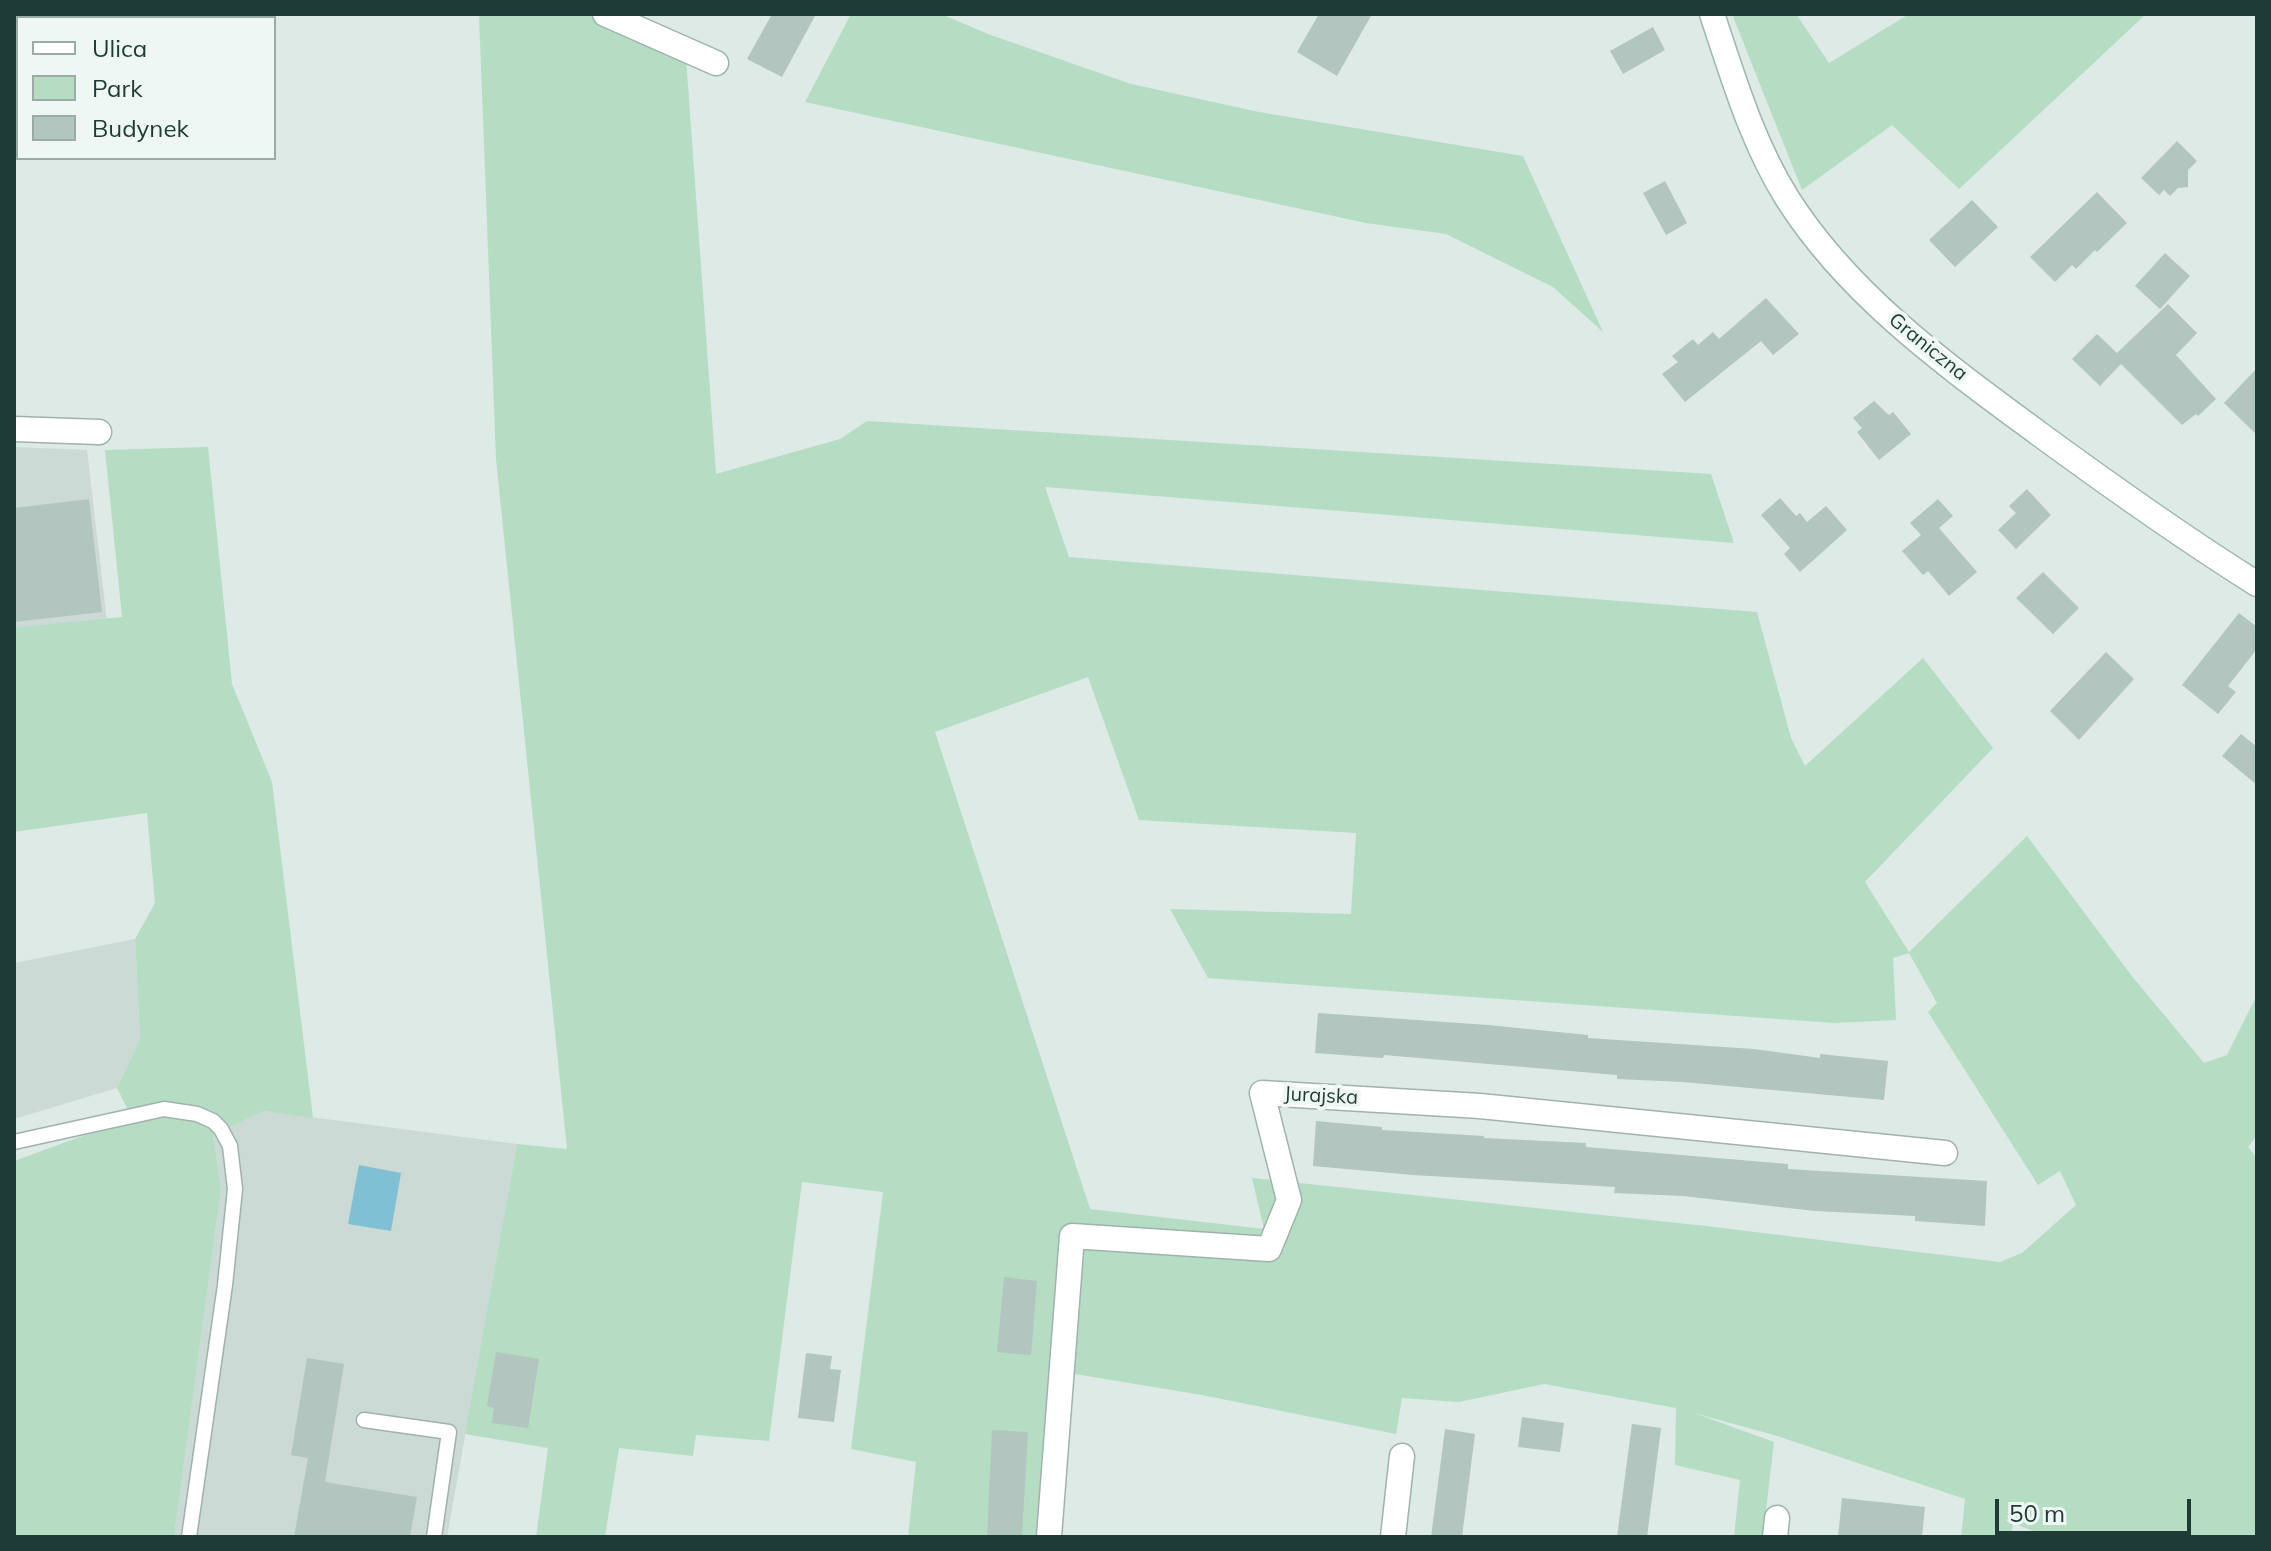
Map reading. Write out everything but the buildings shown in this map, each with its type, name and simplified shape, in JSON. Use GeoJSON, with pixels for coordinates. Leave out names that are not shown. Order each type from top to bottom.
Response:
{"type":"FeatureCollection","features":[{"type":"Feature","properties":{"kind":"street"},"geometry":{"type":"LineString","coordinates":[[605,14],[716,63]]}},
{"type":"Feature","properties":{"kind":"street","name":"Graniczna"},"geometry":{"type":"LineString","coordinates":[[1712,14],[1738,93],[1772,173],[1806,225],[1851,280],[1890,317],[1991,398],[2190,541],[2257,584]]}},
{"type":"Feature","properties":{"kind":"street"},"geometry":{"type":"LineString","coordinates":[[14,429],[99,432]]}},
{"type":"Feature","properties":{"kind":"street","name":"Jurajska"},"geometry":{"type":"LineString","coordinates":[[1049,1537],[1072,1236],[1269,1249],[1289,1200],[1262,1093],[1480,1106],[1945,1153]]}},
{"type":"Feature","properties":{"kind":"street"},"geometry":{"type":"LineString","coordinates":[[1393,1537],[1402,1456]]}},
{"type":"Feature","properties":{"kind":"lane"},"geometry":{"type":"LineString","coordinates":[[14,1142],[164,1109],[197,1114],[213,1121],[230,1146],[234,1166],[233,1205],[225,1285],[189,1537]]}},
{"type":"Feature","properties":{"kind":"lane"},"geometry":{"type":"LineString","coordinates":[[364,1420],[449,1432],[434,1537]]}},
{"type":"Feature","properties":{"kind":"shaded area"},"geometry":{"type":"Polygon","coordinates":[[[14,447],[87,450],[108,630],[14,632],[14,447]]]}},
{"type":"Feature","properties":{"kind":"shaded area"},"geometry":{"type":"Polygon","coordinates":[[[135,939],[140,1039],[117,1088],[14,1119],[14,963],[135,939]]]}},
{"type":"Feature","properties":{"kind":"shaded area"},"geometry":{"type":"Polygon","coordinates":[[[264,1111],[517,1144],[447,1537],[174,1537],[221,1189],[213,1135],[264,1111]]]}},
{"type":"Feature","properties":{"kind":"green space"},"geometry":{"type":"Polygon","coordinates":[[[479,14],[611,14],[686,58],[716,474],[840,439],[867,421],[1711,474],[1734,543],[1045,487],[1069,557],[1757,612],[1791,738],[1805,766],[1923,658],[1993,748],[1865,882],[1909,952],[2027,836],[2131,975],[2204,1063],[2227,1055],[2257,995],[2257,1135],[2248,1147],[2257,1158],[2257,1537],[2048,1537],[2013,1523],[2011,1537],[1961,1537],[1965,1499],[1774,1435],[1694,1413],[1774,1442],[1763,1537],[1734,1537],[1740,1480],[1675,1465],[1676,1408],[1544,1384],[1459,1402],[1402,1398],[1396,1434],[1202,1395],[1051,1370],[1041,1537],[908,1537],[916,1462],[851,1449],[883,1192],[802,1182],[769,1441],[696,1435],[693,1456],[619,1448],[605,1537],[536,1537],[548,1448],[465,1434],[517,1144],[567,1149],[496,459],[479,14]],[[1088,677],[935,732],[1090,1209],[1264,1229],[1252,1178],[1706,1226],[2000,1262],[2022,1253],[2076,1205],[2060,1171],[2038,1185],[1928,1012],[1937,1003],[1909,953],[1893,958],[1896,1020],[1834,1023],[1208,978],[1170,909],[1351,914],[1356,833],[1139,820],[1088,677]]]}},
{"type":"Feature","properties":{"kind":"green space"},"geometry":{"type":"Polygon","coordinates":[[[851,14],[941,14],[988,34],[1131,84],[1259,112],[1523,156],[1603,332],[1553,287],[1446,234],[1366,223],[805,102],[851,14]]]}},
{"type":"Feature","properties":{"kind":"green space"},"geometry":{"type":"Polygon","coordinates":[[[1732,14],[1796,14],[1829,63],[1909,14],[2145,15],[1959,189],[1892,125],[1802,190],[1732,14]]]}},
{"type":"Feature","properties":{"kind":"green space"},"geometry":{"type":"Polygon","coordinates":[[[208,447],[232,684],[272,782],[313,1118],[264,1111],[213,1135],[221,1189],[174,1537],[14,1537],[14,1161],[132,1118],[117,1088],[140,1039],[135,939],[155,903],[147,813],[14,832],[14,628],[122,617],[105,450],[208,447]]]}},
{"type":"Feature","properties":{"kind":"water"},"geometry":{"type":"Polygon","coordinates":[[[359,1165],[401,1173],[391,1231],[348,1224],[359,1165]]]}}]}
